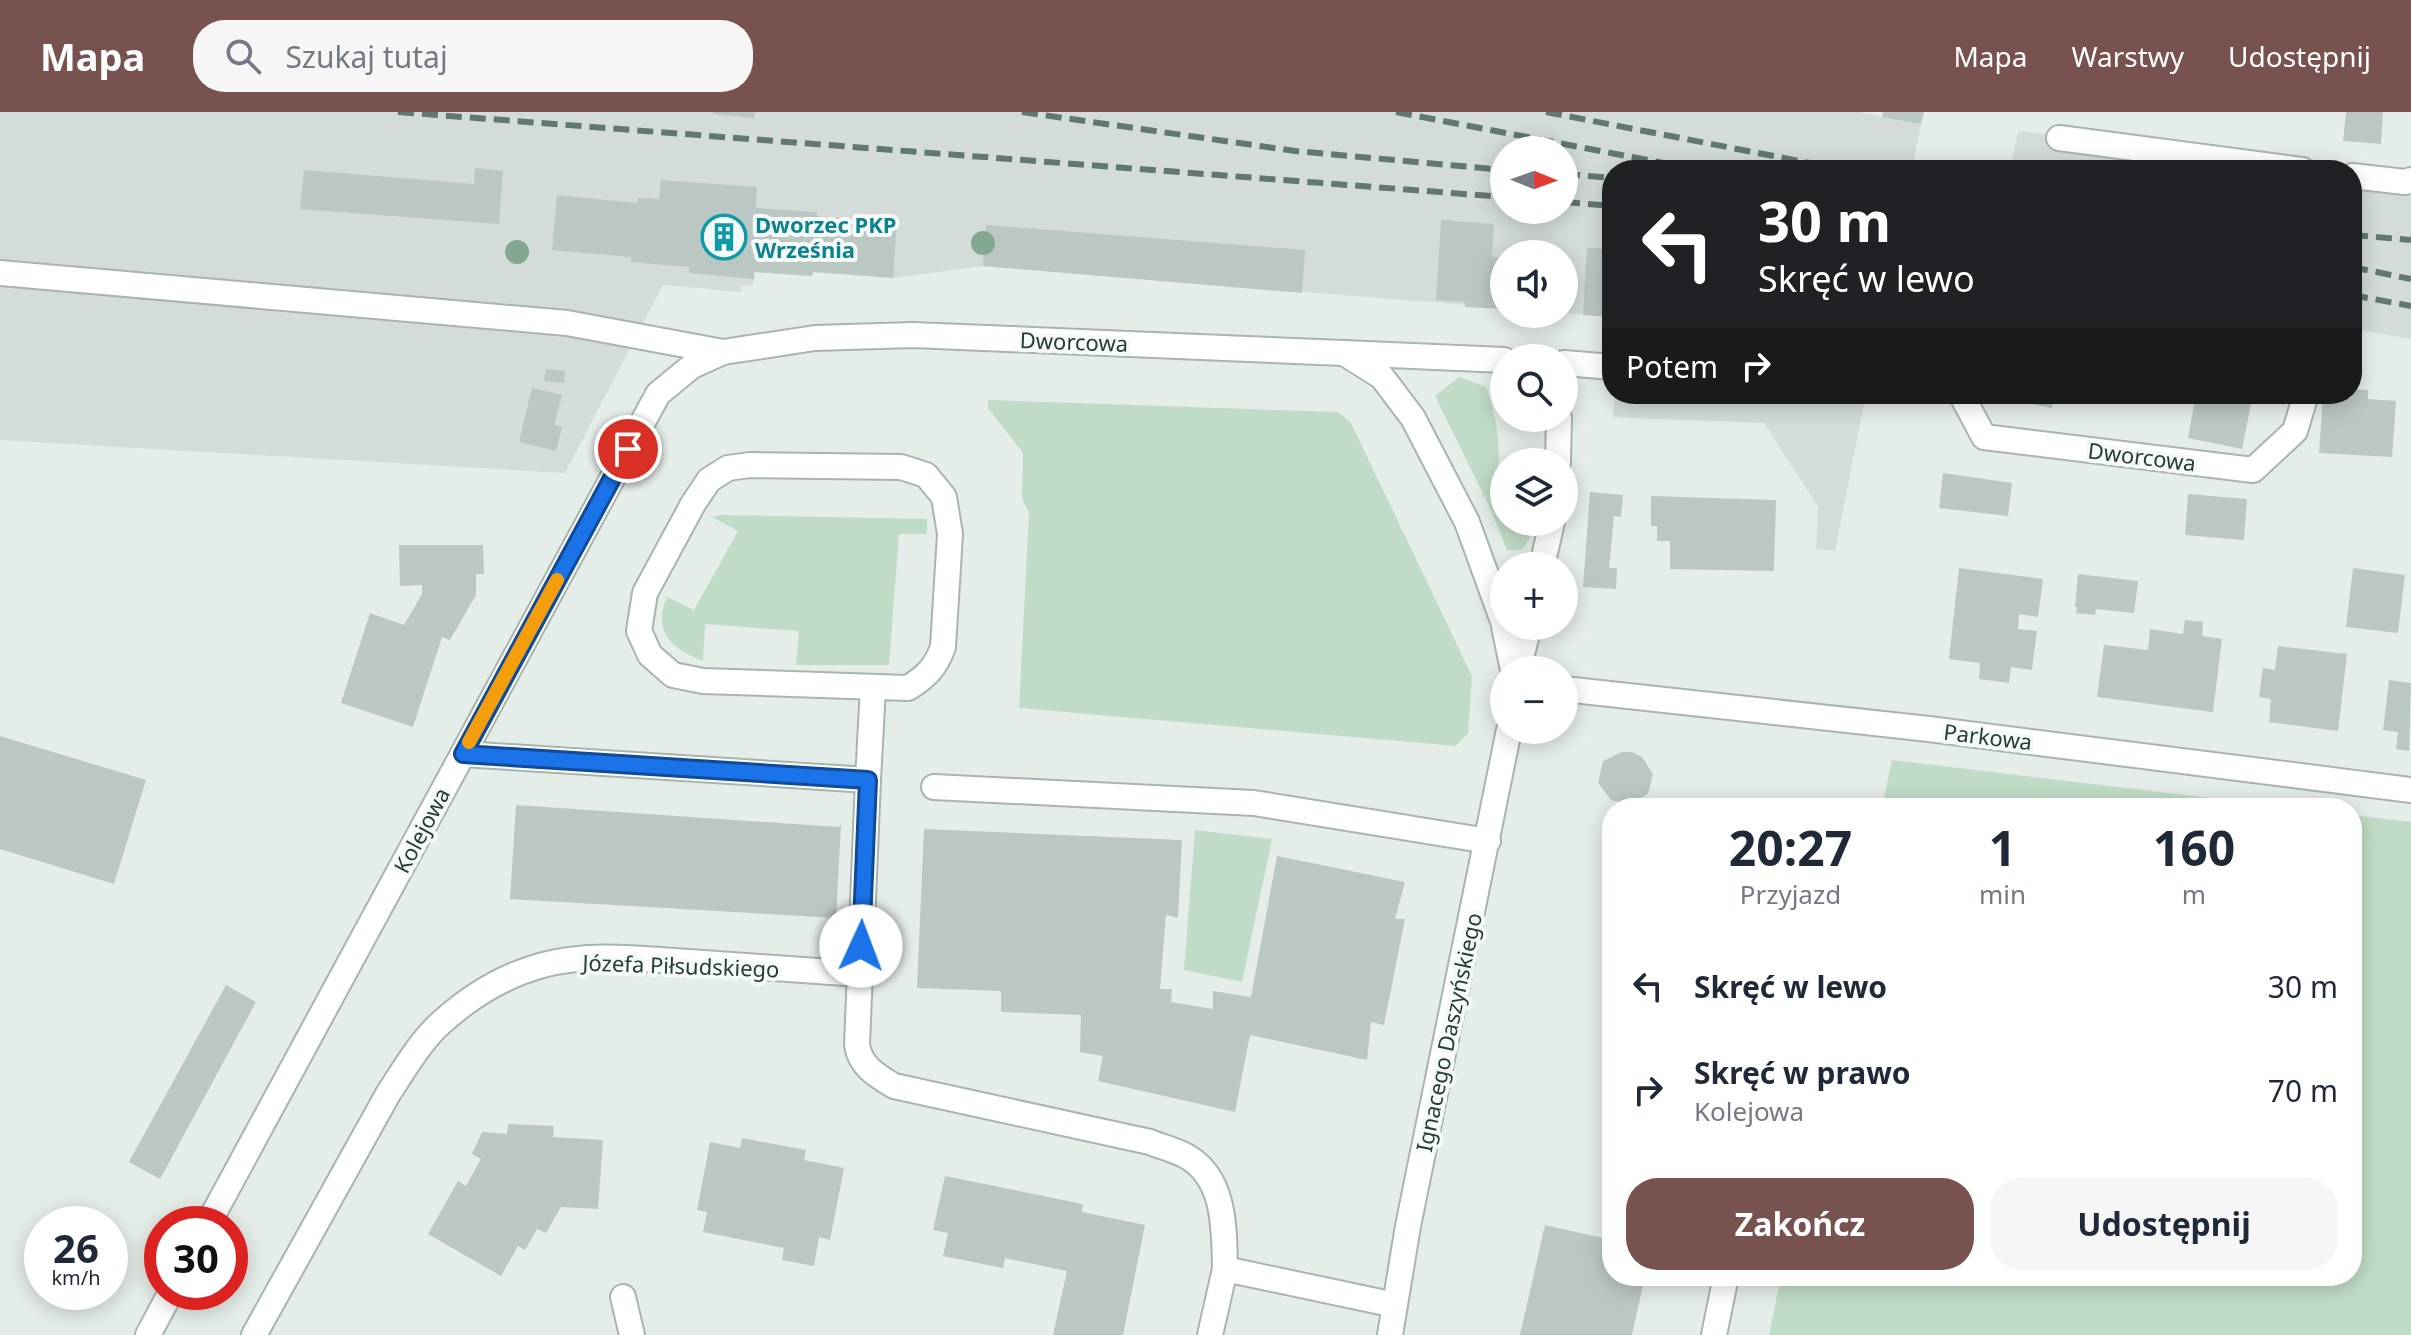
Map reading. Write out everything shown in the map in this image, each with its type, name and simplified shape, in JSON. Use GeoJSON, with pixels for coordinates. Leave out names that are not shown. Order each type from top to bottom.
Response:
{"type":"FeatureCollection","features":[{"type":"Feature","properties":{"kind":"street"},"geometry":{"type":"LineString","coordinates":[[2059,138],[2226,160]]}},
{"type":"Feature","properties":{"kind":"street"},"geometry":{"type":"LineString","coordinates":[[2362,177],[2411,180]]}},
{"type":"Feature","properties":{"kind":"street"},"geometry":{"type":"LineString","coordinates":[[0,273],[567,323],[723,352]]}},
{"type":"Feature","properties":{"kind":"street","name":"Dworcowa"},"geometry":{"type":"LineString","coordinates":[[658,394],[692,366],[723,352],[815,338],[913,335],[1490,359]]}},
{"type":"Feature","properties":{"kind":"street"},"geometry":{"type":"LineString","coordinates":[[1344,353],[1382,377],[1413,418],[1467,522],[1490,581]]}},
{"type":"Feature","properties":{"kind":"street"},"geometry":{"type":"LineString","coordinates":[[1578,364],[1602,366]]}},
{"type":"Feature","properties":{"kind":"street","name":"Kolejowa"},"geometry":{"type":"LineString","coordinates":[[218,1206],[658,394]]}},
{"type":"Feature","properties":{"kind":"street","name":"Dworcowa"},"geometry":{"type":"LineString","coordinates":[[1966,404],[1984,437],[2253,470],[2295,431],[2303,404]]}},
{"type":"Feature","properties":{"kind":"street"},"geometry":{"type":"LineString","coordinates":[[750,465],[899,467],[926,475],[944,497],[950,534],[943,647],[937,664],[924,678],[908,688],[873,687],[703,681],[673,675],[650,655],[639,631],[645,593],[709,480],[728,468],[750,465]]}},
{"type":"Feature","properties":{"kind":"street"},"geometry":{"type":"LineString","coordinates":[[873,687],[857,1045],[859,1057],[874,1074],[894,1086],[1150,1142],[1187,1157],[1209,1176],[1224,1219],[1225,1269],[1210,1335]]}},
{"type":"Feature","properties":{"kind":"street","name":"Parkowa"},"geometry":{"type":"LineString","coordinates":[[1578,691],[1945,731],[2411,790]]}},
{"type":"Feature","properties":{"kind":"street","name":"Ignacego Daszyńskiego"},"geometry":{"type":"LineString","coordinates":[[1390,1335],[1506,744]]}},
{"type":"Feature","properties":{"kind":"street"},"geometry":{"type":"LineString","coordinates":[[463,754],[868,780]]}},
{"type":"Feature","properties":{"kind":"street"},"geometry":{"type":"LineString","coordinates":[[934,787],[1254,803],[1488,841]]}},
{"type":"Feature","properties":{"kind":"street","name":"Józefa Piłsudskiego"},"geometry":{"type":"LineString","coordinates":[[254,1335],[388,1094],[440,1023],[473,998],[509,977],[545,965],[591,958],[860,974]]}},
{"type":"Feature","properties":{"kind":"street"},"geometry":{"type":"LineString","coordinates":[[1225,1269],[1395,1305]]}},
{"type":"Feature","properties":{"kind":"street"},"geometry":{"type":"LineString","coordinates":[[1714,1335],[1724,1286]]}},
{"type":"Feature","properties":{"kind":"street"},"geometry":{"type":"LineString","coordinates":[[623,1297],[632,1335]]}},
{"type":"Feature","properties":{"kind":"street"},"geometry":{"type":"LineString","coordinates":[[148,1335],[161,1310]]}},
{"type":"Feature","properties":{"kind":"shaded area"},"geometry":{"type":"Polygon","coordinates":[[[0,112],[1858,112],[1921,124],[1914,160],[1602,160],[1602,316],[1578,314],[1578,240],[1490,240],[1490,307],[983,266],[893,278],[813,272],[812,276],[755,272],[753,286],[741,285],[741,292],[663,285],[565,473],[0,440],[0,112]]]}},
{"type":"Feature","properties":{"kind":"shaded area"},"geometry":{"type":"Polygon","coordinates":[[[2018,131],[2278,160],[2012,160],[2018,131]]]}},
{"type":"Feature","properties":{"kind":"shaded area"},"geometry":{"type":"Polygon","coordinates":[[[2411,165],[2411,339],[2362,331],[2362,169],[2394,173],[2411,165]]]}},
{"type":"Feature","properties":{"kind":"shaded area"},"geometry":{"type":"Polygon","coordinates":[[[1614,404],[1864,404],[1835,551],[1816,549],[1818,507],[1764,423],[1613,417],[1614,404]]]}},
{"type":"Feature","properties":{"kind":"green space"},"geometry":{"type":"Polygon","coordinates":[[[1459,377],[1486,387],[1490,400],[1490,432],[1497,432],[1498,448],[1490,448],[1490,508],[1489,506],[1435,396],[1459,377]]]}},
{"type":"Feature","properties":{"kind":"green space"},"geometry":{"type":"Polygon","coordinates":[[[988,400],[1338,412],[1351,423],[1472,676],[1468,733],[1456,746],[1019,708],[1029,513],[1022,498],[1023,453],[988,408],[988,400]]]}},
{"type":"Feature","properties":{"kind":"green space"},"geometry":{"type":"Polygon","coordinates":[[[712,517],[927,519],[927,534],[899,534],[889,665],[796,665],[799,631],[705,624],[703,661],[674,645],[662,620],[667,597],[694,610],[738,531],[712,517]]]}},
{"type":"Feature","properties":{"kind":"green space"},"geometry":{"type":"Polygon","coordinates":[[[1501,536],[1530,536],[1522,550],[1507,550],[1501,536]]]}},
{"type":"Feature","properties":{"kind":"green space"},"geometry":{"type":"Polygon","coordinates":[[[1892,760],[2211,798],[1884,798],[1892,760]]]}},
{"type":"Feature","properties":{"kind":"green space"},"geometry":{"type":"Polygon","coordinates":[[[2362,816],[2411,822],[2411,1335],[1769,1335],[1779,1286],[2362,1286],[2362,816]]]}},
{"type":"Feature","properties":{"kind":"green space"},"geometry":{"type":"Polygon","coordinates":[[[1195,830],[1272,839],[1242,982],[1184,970],[1195,830]]]}},
{"type":"Feature","properties":{"kind":"building"},"geometry":{"type":"Polygon","coordinates":[[[713,112],[755,112],[754,118],[713,112]]]}},
{"type":"Feature","properties":{"kind":"building"},"geometry":{"type":"Polygon","coordinates":[[[1883,112],[1924,112],[1921,124],[1882,117],[1883,112]]]}},
{"type":"Feature","properties":{"kind":"building"},"geometry":{"type":"Polygon","coordinates":[[[2346,112],[2383,112],[2381,144],[2343,141],[2346,112]]]}},
{"type":"Feature","properties":{"kind":"building"},"geometry":{"type":"Polygon","coordinates":[[[475,168],[503,171],[499,224],[300,209],[304,170],[474,184],[475,168]]]}},
{"type":"Feature","properties":{"kind":"building","name":"Dworzec PKP Września"},"geometry":{"type":"Polygon","coordinates":[[[661,180],[757,187],[756,208],[897,222],[893,278],[813,272],[812,276],[754,272],[754,279],[689,273],[689,267],[631,262],[631,257],[552,250],[557,195],[637,203],[638,198],[659,199],[661,180]]]}},
{"type":"Feature","properties":{"kind":"building"},"geometry":{"type":"Polygon","coordinates":[[[1441,220],[1494,224],[1493,240],[1490,240],[1490,308],[1465,307],[1465,302],[1436,300],[1441,220]]]}},
{"type":"Feature","properties":{"kind":"building"},"geometry":{"type":"Polygon","coordinates":[[[986,225],[1305,250],[1302,293],[983,266],[986,225]]]}},
{"type":"Feature","properties":{"kind":"building"},"geometry":{"type":"Polygon","coordinates":[[[1587,248],[1602,249],[1602,316],[1583,315],[1587,248]]]}},
{"type":"Feature","properties":{"kind":"building"},"geometry":{"type":"Polygon","coordinates":[[[546,369],[565,371],[564,383],[544,381],[546,369]]]}},
{"type":"Feature","properties":{"kind":"building"},"geometry":{"type":"Polygon","coordinates":[[[532,388],[562,395],[554,425],[562,427],[556,451],[519,442],[532,388]]]}},
{"type":"Feature","properties":{"kind":"building"},"geometry":{"type":"Polygon","coordinates":[[[2362,390],[2368,390],[2368,399],[2396,401],[2392,457],[2319,453],[2322,404],[2362,404],[2362,390]]]}},
{"type":"Feature","properties":{"kind":"building"},"geometry":{"type":"Polygon","coordinates":[[[2032,404],[2053,404],[2052,408],[2032,404]]]}},
{"type":"Feature","properties":{"kind":"building"},"geometry":{"type":"Polygon","coordinates":[[[2194,404],[2251,404],[2242,449],[2188,438],[2194,404]]]}},
{"type":"Feature","properties":{"kind":"building"},"geometry":{"type":"Polygon","coordinates":[[[1943,473],[2012,483],[2008,516],[1939,508],[1943,473]]]}},
{"type":"Feature","properties":{"kind":"building"},"geometry":{"type":"Polygon","coordinates":[[[1590,492],[1623,495],[1621,517],[1614,516],[1609,568],[1617,568],[1616,589],[1583,587],[1590,492]]]}},
{"type":"Feature","properties":{"kind":"building"},"geometry":{"type":"Polygon","coordinates":[[[2188,494],[2247,499],[2244,540],[2185,535],[2188,494]]]}},
{"type":"Feature","properties":{"kind":"building"},"geometry":{"type":"Polygon","coordinates":[[[1651,496],[1776,500],[1774,571],[1670,569],[1670,541],[1657,541],[1657,526],[1651,526],[1651,496]]]}},
{"type":"Feature","properties":{"kind":"building"},"geometry":{"type":"Polygon","coordinates":[[[399,545],[483,545],[484,574],[476,574],[476,595],[450,640],[442,637],[413,727],[341,703],[370,613],[404,625],[422,594],[422,585],[400,586],[399,545]]]}},
{"type":"Feature","properties":{"kind":"building"},"geometry":{"type":"Polygon","coordinates":[[[1959,568],[2043,579],[2038,617],[2019,614],[2018,629],[2037,631],[2032,670],[2011,667],[2009,683],[1979,679],[1980,663],[1949,659],[1959,568]]]}},
{"type":"Feature","properties":{"kind":"building"},"geometry":{"type":"Polygon","coordinates":[[[2353,568],[2405,575],[2398,633],[2346,627],[2353,568]]]}},
{"type":"Feature","properties":{"kind":"building"},"geometry":{"type":"Polygon","coordinates":[[[2078,574],[2138,581],[2134,613],[2096,609],[2095,615],[2076,613],[2078,574]]]}},
{"type":"Feature","properties":{"kind":"building"},"geometry":{"type":"Polygon","coordinates":[[[2185,620],[2203,622],[2202,636],[2222,639],[2213,712],[2097,697],[2104,645],[2148,650],[2150,629],[2183,634],[2185,620]]]}},
{"type":"Feature","properties":{"kind":"building"},"geometry":{"type":"Polygon","coordinates":[[[2278,646],[2347,654],[2338,731],[2269,722],[2271,699],[2259,697],[2263,668],[2275,670],[2278,646]]]}},
{"type":"Feature","properties":{"kind":"building"},"geometry":{"type":"Polygon","coordinates":[[[2389,680],[2411,683],[2409,751],[2396,749],[2398,732],[2383,730],[2389,680]]]}},
{"type":"Feature","properties":{"kind":"building"},"geometry":{"type":"Polygon","coordinates":[[[0,736],[146,780],[114,884],[0,849],[0,736]]]}},
{"type":"Feature","properties":{"kind":"building"},"geometry":{"type":"Polygon","coordinates":[[[1622,752],[1632,752],[1642,757],[1653,774],[1648,794],[1641,798],[1609,798],[1598,783],[1603,761],[1622,752]]]}},
{"type":"Feature","properties":{"kind":"building"},"geometry":{"type":"Polygon","coordinates":[[[516,805],[841,825],[836,918],[510,899],[516,805]]]}},
{"type":"Feature","properties":{"kind":"building"},"geometry":{"type":"Polygon","coordinates":[[[924,829],[1182,840],[1178,918],[1166,915],[1160,989],[1172,989],[1171,1002],[1213,1009],[1213,991],[1251,997],[1277,856],[1405,882],[1395,919],[1405,919],[1384,1025],[1371,1022],[1367,1060],[1250,1035],[1235,1112],[1098,1081],[1103,1056],[1080,1052],[1081,1015],[1001,1012],[1001,991],[917,988],[924,829]]]}},
{"type":"Feature","properties":{"kind":"building"},"geometry":{"type":"Polygon","coordinates":[[[226,985],[256,1002],[160,1179],[129,1162],[226,985]]]}},
{"type":"Feature","properties":{"kind":"building"},"geometry":{"type":"Polygon","coordinates":[[[508,1124],[554,1126],[553,1137],[603,1140],[598,1209],[561,1207],[546,1233],[537,1229],[525,1250],[518,1246],[501,1276],[428,1234],[458,1181],[466,1186],[481,1159],[472,1154],[482,1132],[507,1134],[508,1124]]]}},
{"type":"Feature","properties":{"kind":"building"},"geometry":{"type":"Polygon","coordinates":[[[742,1138],[806,1150],[804,1160],[844,1168],[830,1240],[819,1237],[814,1266],[782,1260],[784,1248],[703,1232],[707,1212],[697,1210],[710,1142],[740,1148],[742,1138]]]}},
{"type":"Feature","properties":{"kind":"building"},"geometry":{"type":"Polygon","coordinates":[[[945,1176],[1083,1204],[1082,1212],[1145,1225],[1123,1335],[1053,1335],[1067,1271],[1005,1258],[1003,1268],[943,1256],[948,1233],[933,1230],[945,1176]]]}},
{"type":"Feature","properties":{"kind":"building"},"geometry":{"type":"Polygon","coordinates":[[[1545,1225],[1602,1238],[1602,1286],[1643,1286],[1632,1335],[1520,1335],[1545,1225]]]}},
{"type":"Feature","properties":{"kind":"railway"},"geometry":{"type":"LineString","coordinates":[[398,112],[1490,196]]}},
{"type":"Feature","properties":{"kind":"railway"},"geometry":{"type":"LineString","coordinates":[[1022,112],[1295,151],[1490,169]]}},
{"type":"Feature","properties":{"kind":"railway"},"geometry":{"type":"LineString","coordinates":[[1396,112],[1648,160]]}},
{"type":"Feature","properties":{"kind":"railway"},"geometry":{"type":"LineString","coordinates":[[1546,112],[1794,160]]}},
{"type":"Feature","properties":{"kind":"railway"},"geometry":{"type":"LineString","coordinates":[[1578,175],[1602,177]]}},
{"type":"Feature","properties":{"kind":"railway"},"geometry":{"type":"LineString","coordinates":[[1578,203],[1602,205]]}},
{"type":"Feature","properties":{"kind":"railway"},"geometry":{"type":"LineString","coordinates":[[2362,236],[2411,240]]}},
{"type":"Feature","properties":{"kind":"railway"},"geometry":{"type":"LineString","coordinates":[[2362,269],[2411,279]]}},
{"type":"Feature","properties":{"kind":"railway"},"geometry":{"type":"LineString","coordinates":[[2362,297],[2411,306]]}},
{"type":"Feature","properties":{"kind":"slow traffic"},"geometry":{"type":"LineString","coordinates":[[469,742],[557,580]]}},
{"type":"Feature","properties":{"kind":"place","name":"Dworzec PKP Września"},"geometry":{"type":"Point","coordinates":[724,237]}},
{"type":"Feature","properties":{"kind":"route"},"geometry":{"type":"LineString","coordinates":[[628,449],[463,754],[868,780],[861,946]]}}]}
